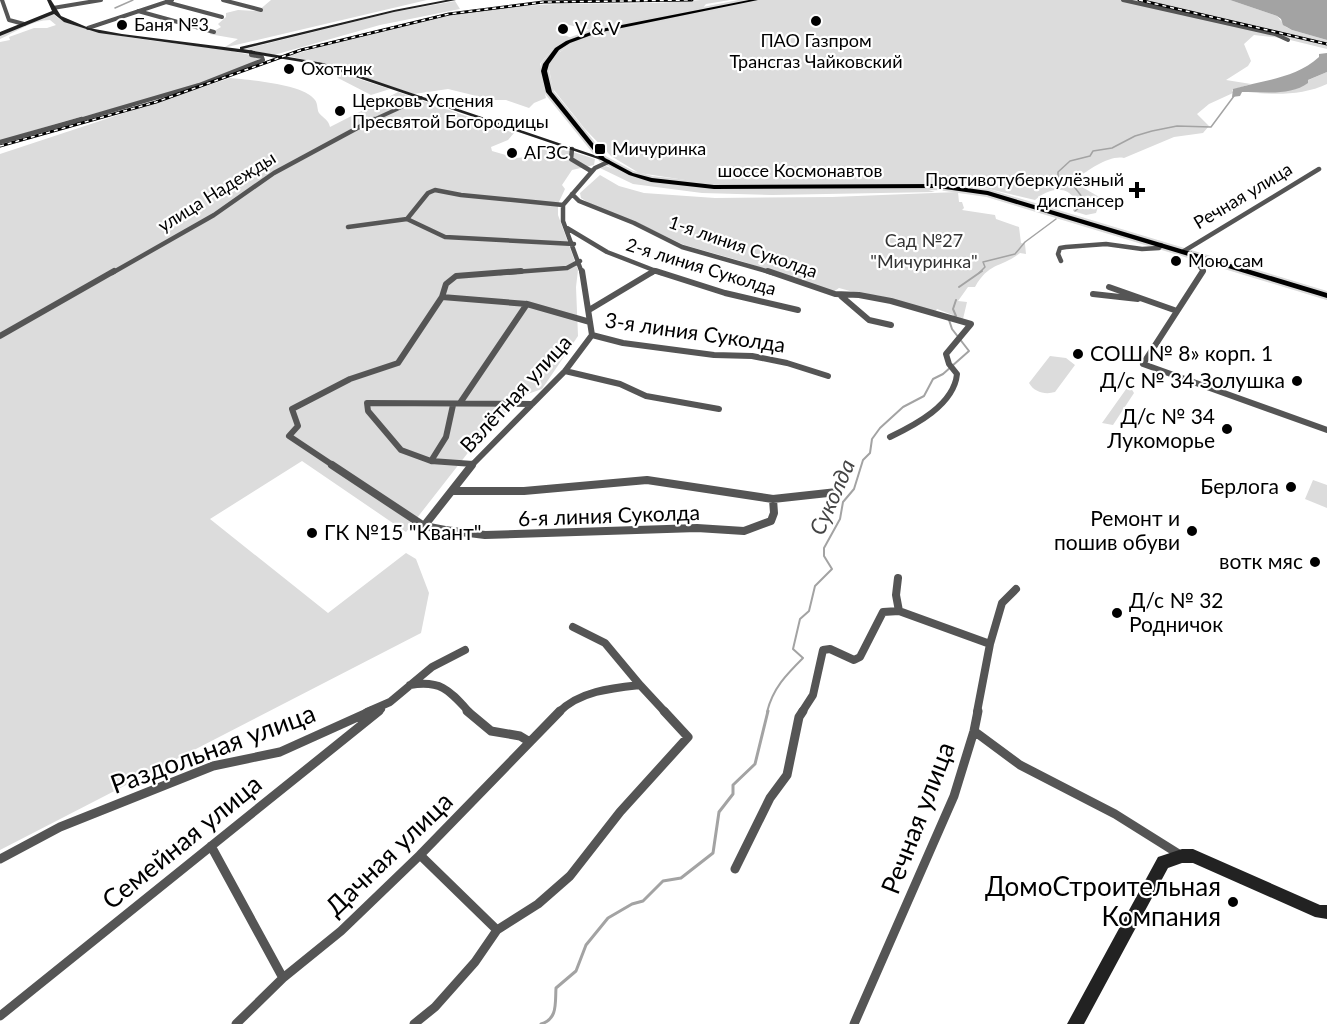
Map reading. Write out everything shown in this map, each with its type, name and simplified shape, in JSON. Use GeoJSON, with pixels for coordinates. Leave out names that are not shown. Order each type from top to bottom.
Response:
{"type":"FeatureCollection","features":[{"type":"Feature","properties":{"kind":"main road"},"geometry":{"type":"LineString","coordinates":[[49,0],[54,10],[65,21],[88,28],[321,64],[606,160]]}},
{"type":"Feature","properties":{"kind":"main road"},"geometry":{"type":"LineString","coordinates":[[236,50],[394,11],[454,0]]}},
{"type":"Feature","properties":{"kind":"main road","name":"шоссе Космонавтов"},"geometry":{"type":"LineString","coordinates":[[756,0],[596,33],[568,42],[557,49],[546,63],[544,71],[549,92],[606,160],[631,174],[651,180],[714,187],[938,186],[964,188],[1188,252],[1327,296]]}},
{"type":"Feature","properties":{"kind":"main road"},"geometry":{"type":"LineString","coordinates":[[0,34],[54,10]]}},
{"type":"Feature","properties":{"kind":"main road"},"geometry":{"type":"LineString","coordinates":[[1075,1024],[1163,862],[1182,856],[1193,856],[1320,912],[1327,912]]}},
{"type":"Feature","properties":{"kind":"street"},"geometry":{"type":"LineString","coordinates":[[2,0],[9,21],[24,24]]}},
{"type":"Feature","properties":{"kind":"street"},"geometry":{"type":"LineString","coordinates":[[96,0],[101,6]]}},
{"type":"Feature","properties":{"kind":"street"},"geometry":{"type":"LineString","coordinates":[[54,10],[101,0]]}},
{"type":"Feature","properties":{"kind":"street"},"geometry":{"type":"LineString","coordinates":[[88,28],[172,0]]}},
{"type":"Feature","properties":{"kind":"street"},"geometry":{"type":"LineString","coordinates":[[223,0],[261,10]]}},
{"type":"Feature","properties":{"kind":"street"},"geometry":{"type":"LineString","coordinates":[[1123,0],[1264,32],[1288,40]]}},
{"type":"Feature","properties":{"kind":"street"},"geometry":{"type":"LineString","coordinates":[[166,2],[222,16]]}},
{"type":"Feature","properties":{"kind":"street"},"geometry":{"type":"LineString","coordinates":[[138,11],[214,32]]}},
{"type":"Feature","properties":{"kind":"street"},"geometry":{"type":"LineString","coordinates":[[0,142],[159,97],[218,78],[263,60],[250,54],[251,52]]}},
{"type":"Feature","properties":{"kind":"street","name":"улица Надежды"},"geometry":{"type":"LineString","coordinates":[[0,336],[214,215],[274,173],[372,120],[421,98]]}},
{"type":"Feature","properties":{"kind":"street"},"geometry":{"type":"LineString","coordinates":[[572,149],[571,159],[591,171]]}},
{"type":"Feature","properties":{"kind":"street"},"geometry":{"type":"LineString","coordinates":[[407,219],[428,193],[435,190],[461,195],[563,205],[591,171],[606,160]]}},
{"type":"Feature","properties":{"kind":"street","name":"Речная улица"},"geometry":{"type":"LineString","coordinates":[[1188,252],[1319,169]]}},
{"type":"Feature","properties":{"kind":"street","name":"1-я линия Суколда"},"geometry":{"type":"LineString","coordinates":[[572,194],[579,201],[634,223],[682,247],[741,262],[841,296],[851,303],[859,316],[881,325],[891,326]]}},
{"type":"Feature","properties":{"kind":"street","name":"Взлётная улица"},"geometry":{"type":"LineString","coordinates":[[424,526],[473,464],[565,371],[592,335],[580,261],[563,221],[563,205]]}},
{"type":"Feature","properties":{"kind":"street"},"geometry":{"type":"LineString","coordinates":[[348,226],[407,219],[445,237],[574,244]]}},
{"type":"Feature","properties":{"kind":"street","name":"2-я линия Суколда"},"geometry":{"type":"LineString","coordinates":[[567,228],[607,252],[655,271],[725,293],[798,310]]}},
{"type":"Feature","properties":{"kind":"street"},"geometry":{"type":"LineString","coordinates":[[1062,261],[1058,254],[1060,248],[1070,246],[1112,244],[1152,251],[1161,245]]}},
{"type":"Feature","properties":{"kind":"street"},"geometry":{"type":"LineString","coordinates":[[1188,252],[1203,271],[1143,364],[1327,430]]}},
{"type":"Feature","properties":{"kind":"street"},"geometry":{"type":"LineString","coordinates":[[424,526],[289,436],[298,426],[292,409],[350,379],[398,363],[441,297],[446,284],[456,276],[567,268],[580,261]]}},
{"type":"Feature","properties":{"kind":"street"},"geometry":{"type":"LineString","coordinates":[[589,310],[655,271]]}},
{"type":"Feature","properties":{"kind":"street"},"geometry":{"type":"LineString","coordinates":[[1109,287],[1152,300],[1177,311]]}},
{"type":"Feature","properties":{"kind":"street"},"geometry":{"type":"LineString","coordinates":[[1093,294],[1152,300]]}},
{"type":"Feature","properties":{"kind":"street","name":"1-я линия Суколда"},"geometry":{"type":"LineString","coordinates":[[841,296],[859,295],[891,300],[971,324],[946,354],[949,364],[957,374],[956,386],[941,404],[912,428],[890,437]]}},
{"type":"Feature","properties":{"kind":"street"},"geometry":{"type":"LineString","coordinates":[[441,297],[527,304],[590,322]]}},
{"type":"Feature","properties":{"kind":"street"},"geometry":{"type":"LineString","coordinates":[[431,461],[446,437],[456,404],[527,304]]}},
{"type":"Feature","properties":{"kind":"street","name":"3-я линия Суколда"},"geometry":{"type":"LineString","coordinates":[[592,335],[623,343],[714,355],[764,358],[828,376]]}},
{"type":"Feature","properties":{"kind":"street"},"geometry":{"type":"LineString","coordinates":[[565,371],[620,384],[646,396],[719,409]]}},
{"type":"Feature","properties":{"kind":"street"},"geometry":{"type":"LineString","coordinates":[[473,464],[431,461],[401,450],[368,411],[367,402],[532,404]]}},
{"type":"Feature","properties":{"kind":"street"},"geometry":{"type":"LineString","coordinates":[[453,491],[524,491],[647,480],[773,499],[837,492]]}},
{"type":"Feature","properties":{"kind":"street","name":"6-я линия Суколда"},"geometry":{"type":"LineString","coordinates":[[424,526],[485,536],[697,528],[744,531],[771,521],[774,513],[773,499]]}},
{"type":"Feature","properties":{"kind":"street"},"geometry":{"type":"LineString","coordinates":[[898,578],[896,595],[899,610]]}},
{"type":"Feature","properties":{"kind":"street","name":"Речная улица"},"geometry":{"type":"LineString","coordinates":[[854,1024],[954,796],[974,731],[990,645],[1002,603],[1016,590]]}},
{"type":"Feature","properties":{"kind":"street"},"geometry":{"type":"LineString","coordinates":[[735,869],[770,798],[787,775],[799,717],[813,695],[823,650],[830,649],[854,660],[860,657],[883,612],[899,610],[990,645]]}},
{"type":"Feature","properties":{"kind":"street"},"geometry":{"type":"LineString","coordinates":[[414,1024],[435,1007],[475,962],[497,930],[538,904],[570,876],[620,812],[688,737],[605,643],[573,627]]}},
{"type":"Feature","properties":{"kind":"street","name":"Раздольная улица"},"geometry":{"type":"LineString","coordinates":[[0,859],[60,827],[213,766],[280,752],[390,702],[432,667],[465,650]]}},
{"type":"Feature","properties":{"kind":"street"},"geometry":{"type":"LineString","coordinates":[[410,685],[432,682],[446,688],[483,726],[492,732],[524,736],[530,742]]}},
{"type":"Feature","properties":{"kind":"street","name":"Дачная улица"},"geometry":{"type":"LineString","coordinates":[[236,1024],[284,978],[342,931],[420,855],[565,706],[601,689],[640,685]]}},
{"type":"Feature","properties":{"kind":"street","name":"Семейная улица"},"geometry":{"type":"LineString","coordinates":[[0,1016],[390,702]]}},
{"type":"Feature","properties":{"kind":"street"},"geometry":{"type":"LineString","coordinates":[[974,731],[1020,765],[1115,814],[1182,856]]}},
{"type":"Feature","properties":{"kind":"street"},"geometry":{"type":"LineString","coordinates":[[211,846],[284,978]]}},
{"type":"Feature","properties":{"kind":"street"},"geometry":{"type":"LineString","coordinates":[[420,855],[497,930]]}},
{"type":"Feature","properties":{"kind":"green space"},"geometry":{"type":"Polygon","coordinates":[[[271,0],[427,0],[227,47],[225,47],[238,39],[209,34],[221,27],[218,24],[226,17],[226,13],[238,10],[258,11],[271,0]]]}},
{"type":"Feature","properties":{"kind":"green space"},"geometry":{"type":"Polygon","coordinates":[[[730,0],[706,4],[702,9],[595,31],[569,25],[555,30],[571,38],[552,49],[540,64],[546,98],[529,108],[506,100],[493,100],[448,89],[414,94],[323,64],[288,56],[405,25],[464,13],[546,5],[730,0]]]}},
{"type":"Feature","properties":{"kind":"green space"},"geometry":{"type":"Polygon","coordinates":[[[757,0],[1230,0],[1277,16],[1286,27],[1292,30],[1327,40],[1327,49],[1282,38],[1254,35],[1244,44],[1251,61],[1248,66],[1226,80],[1251,84],[1232,90],[1233,93],[1209,104],[1197,114],[1209,126],[1203,133],[1174,137],[1124,158],[1106,161],[1077,178],[1082,187],[1101,198],[1096,213],[1086,215],[1073,211],[1075,200],[1066,191],[1061,190],[1050,191],[1035,200],[956,181],[924,184],[718,185],[639,173],[611,156],[584,128],[553,89],[548,64],[564,49],[582,39],[596,34],[757,0]]]}},
{"type":"Feature","properties":{"kind":"green space"},"geometry":{"type":"Polygon","coordinates":[[[455,1],[460,9],[380,25],[274,55],[245,49],[394,12],[455,1]]]}},
{"type":"Feature","properties":{"kind":"green space"},"geometry":{"type":"Polygon","coordinates":[[[53,13],[80,27],[104,33],[221,49],[257,56],[259,59],[196,85],[65,121],[0,142],[0,42],[10,40],[9,37],[34,28],[56,25],[50,20],[43,21],[30,24],[0,39],[0,35],[53,13]]]}},
{"type":"Feature","properties":{"kind":"green space"},"geometry":{"type":"Polygon","coordinates":[[[332,70],[390,89],[371,95],[338,78],[332,70]]]}},
{"type":"Feature","properties":{"kind":"green space"},"geometry":{"type":"Polygon","coordinates":[[[1327,72],[1327,84],[1311,90],[1284,94],[1257,93],[1283,91],[1327,72]]]}},
{"type":"Feature","properties":{"kind":"green space"},"geometry":{"type":"Polygon","coordinates":[[[230,78],[276,84],[300,90],[315,100],[319,113],[330,127],[373,105],[393,104],[383,100],[398,92],[514,133],[508,140],[491,147],[492,151],[516,158],[527,157],[548,144],[595,159],[594,165],[572,170],[562,185],[565,189],[558,204],[558,215],[578,270],[576,287],[578,336],[542,389],[522,396],[474,445],[406,532],[302,461],[210,519],[328,613],[406,553],[416,559],[429,593],[421,633],[0,850],[0,154],[230,78]]]}},
{"type":"Feature","properties":{"kind":"green space"},"geometry":{"type":"Polygon","coordinates":[[[606,166],[652,184],[718,190],[881,188],[925,189],[935,192],[772,195],[702,193],[633,184],[600,168],[606,166]]]}},
{"type":"Feature","properties":{"kind":"green space","name":"Сад №27 \"Мичуринка\""},"geometry":{"type":"Polygon","coordinates":[[[600,175],[619,186],[644,193],[715,198],[832,197],[958,192],[959,202],[962,202],[964,208],[962,210],[995,215],[996,219],[1019,227],[1021,243],[1025,244],[1026,254],[1020,253],[990,269],[975,287],[968,287],[958,301],[967,302],[963,319],[937,309],[935,312],[880,296],[839,288],[833,292],[741,261],[684,245],[636,222],[593,206],[581,198],[580,193],[600,175]]]}},
{"type":"Feature","properties":{"kind":"green space"},"geometry":{"type":"Polygon","coordinates":[[[1050,356],[1066,358],[1075,365],[1055,392],[1044,393],[1034,389],[1029,383],[1050,356]]]}},
{"type":"Feature","properties":{"kind":"green space"},"geometry":{"type":"Polygon","coordinates":[[[1129,385],[1134,393],[1113,425],[1102,423],[1129,385]]]}},
{"type":"Feature","properties":{"kind":"green space"},"geometry":{"type":"Polygon","coordinates":[[[1313,480],[1327,485],[1327,508],[1305,499],[1313,480]]]}},
{"type":"Feature","properties":{"kind":"shaded area"},"geometry":{"type":"Polygon","coordinates":[[[1230,0],[1327,0],[1327,40],[1292,30],[1283,25],[1277,16],[1230,0]]]}},
{"type":"Feature","properties":{"kind":"shaded area"},"geometry":{"type":"Polygon","coordinates":[[[1327,53],[1327,72],[1308,80],[1308,83],[1301,87],[1285,92],[1242,92],[1240,96],[1232,97],[1233,89],[1300,70],[1319,57],[1319,54],[1327,53]]]}},
{"type":"Feature","properties":{"kind":"waterway"},"geometry":{"type":"LineString","coordinates":[[115,8],[133,0]]}},
{"type":"Feature","properties":{"kind":"waterway","name":"Суколда"},"geometry":{"type":"LineString","coordinates":[[1075,211],[1086,202],[1072,184],[1058,177],[1058,172],[1070,161],[1090,156],[1093,151],[1112,148],[1135,136],[1152,131],[1177,126],[1211,127],[1234,96]]}},
{"type":"Feature","properties":{"kind":"waterway","name":"Суколда"},"geometry":{"type":"LineString","coordinates":[[979,273],[985,267],[983,262],[1015,254],[1025,242],[1056,219]]}},
{"type":"Feature","properties":{"kind":"waterway","name":"Суколда"},"geometry":{"type":"LineString","coordinates":[[959,287],[982,271]]}},
{"type":"Feature","properties":{"kind":"waterway","name":"Суколда"},"geometry":{"type":"LineString","coordinates":[[952,317],[956,316],[953,309],[956,300]]}},
{"type":"Feature","properties":{"kind":"waterway","name":"Суколда"},"geometry":{"type":"LineString","coordinates":[[767,712],[777,689],[803,658],[793,649],[800,619],[809,611],[815,586],[832,569],[824,556],[824,548],[840,519],[843,502],[854,489],[863,460],[870,453],[872,439],[880,428],[903,407],[924,396],[933,379],[943,374],[969,351],[952,329],[949,320]]}},
{"type":"Feature","properties":{"kind":"waterway","name":"Суколда"},"geometry":{"type":"LineString","coordinates":[[541,1024],[553,1014],[556,988],[576,971],[586,945],[608,918],[632,904],[643,901],[663,881],[681,878],[713,853],[719,812],[733,794],[733,785],[755,764],[768,711]]}},
{"type":"Feature","properties":{"kind":"railway"},"geometry":{"type":"LineString","coordinates":[[0,146],[156,102],[301,50],[449,14],[543,2],[692,0]]}},
{"type":"Feature","properties":{"kind":"railway"},"geometry":{"type":"LineString","coordinates":[[1139,0],[1327,44]]}},
{"type":"Feature","properties":{"kind":"place","name":"ПАО Газпром Трансгаз Чайковский"},"geometry":{"type":"Point","coordinates":[816,21]}},
{"type":"Feature","properties":{"kind":"place","name":"Баня №3"},"geometry":{"type":"Point","coordinates":[122,25]}},
{"type":"Feature","properties":{"kind":"place","name":"V & V"},"geometry":{"type":"Point","coordinates":[563,29]}},
{"type":"Feature","properties":{"kind":"place","name":"Охотник"},"geometry":{"type":"Point","coordinates":[289,69]}},
{"type":"Feature","properties":{"kind":"place","name":"Церковь Успения Пресвятой Богородицы"},"geometry":{"type":"Point","coordinates":[340,111]}},
{"type":"Feature","properties":{"kind":"place","name":"Мичуринка"},"geometry":{"type":"Point","coordinates":[600,149]}},
{"type":"Feature","properties":{"kind":"place","name":"АГЗС"},"geometry":{"type":"Point","coordinates":[512,153]}},
{"type":"Feature","properties":{"kind":"place","name":"Противотуберкулёзный диспансер"},"geometry":{"type":"Point","coordinates":[1137,190]}},
{"type":"Feature","properties":{"kind":"place","name":"Мою сам"},"geometry":{"type":"Point","coordinates":[1176,261]}},
{"type":"Feature","properties":{"kind":"place","name":"СОШ № 8» корп. 1"},"geometry":{"type":"Point","coordinates":[1078,354]}},
{"type":"Feature","properties":{"kind":"place","name":"Д/с № 34 Золушка"},"geometry":{"type":"Point","coordinates":[1297,381]}},
{"type":"Feature","properties":{"kind":"place","name":"Д/с № 34 Лукоморье"},"geometry":{"type":"Point","coordinates":[1227,429]}},
{"type":"Feature","properties":{"kind":"place","name":"Берлога"},"geometry":{"type":"Point","coordinates":[1291,487]}},
{"type":"Feature","properties":{"kind":"place","name":"Ремонт и пошив обуви"},"geometry":{"type":"Point","coordinates":[1192,531]}},
{"type":"Feature","properties":{"kind":"place","name":"ГК №15 \"Квант\""},"geometry":{"type":"Point","coordinates":[312,533]}},
{"type":"Feature","properties":{"kind":"place","name":"вотк мяс"},"geometry":{"type":"Point","coordinates":[1315,562]}},
{"type":"Feature","properties":{"kind":"place","name":"Д/с № 32 Родничок"},"geometry":{"type":"Point","coordinates":[1117,613]}},
{"type":"Feature","properties":{"kind":"place","name":"ДомоСтроительная Компания"},"geometry":{"type":"Point","coordinates":[1233,902]}}]}
